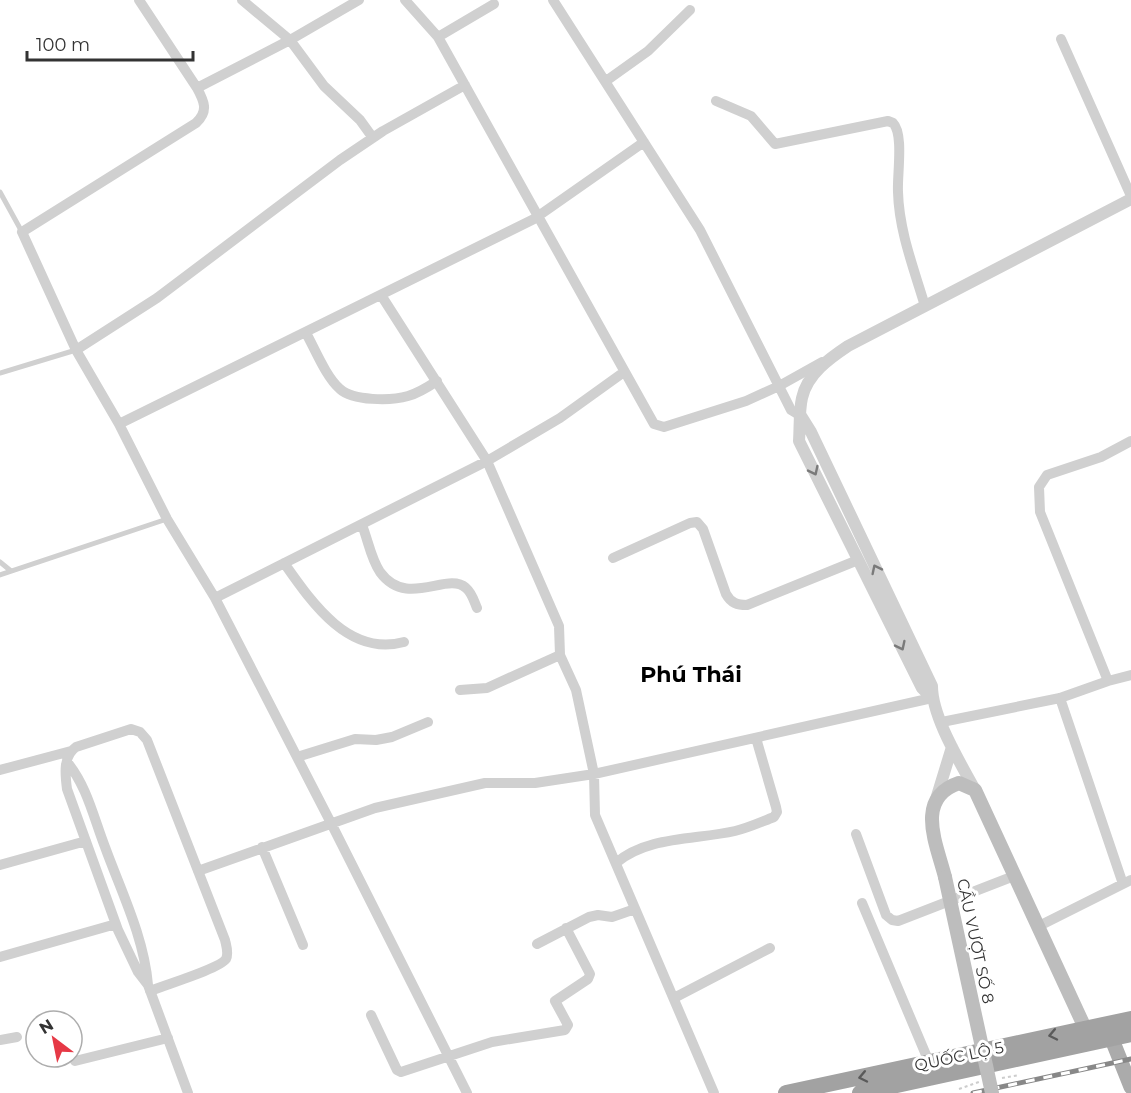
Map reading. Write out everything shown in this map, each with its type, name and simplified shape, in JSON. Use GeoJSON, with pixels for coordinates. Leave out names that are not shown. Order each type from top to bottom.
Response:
{"type":"FeatureCollection","features":[{"type":"Feature","properties":{"kind":"highway","name":"QUỐC LỘ 5"},"geometry":{"type":"LineString","coordinates":[[786,1093],[929,1062],[1123,1031]]}},
{"type":"Feature","properties":{"kind":"highway","name":"QUỐC LỘ 5"},"geometry":{"type":"LineString","coordinates":[[860,1093],[1087,1036]]}},
{"type":"Feature","properties":{"kind":"main road"},"geometry":{"type":"LineString","coordinates":[[937,796],[959,783],[975,790],[1087,1036]]}},
{"type":"Feature","properties":{"kind":"main road","name":"CẦU VƯỢT SỐ 8"},"geometry":{"type":"LineString","coordinates":[[937,796],[931,820],[992,1093]]}},
{"type":"Feature","properties":{"kind":"main road"},"geometry":{"type":"LineString","coordinates":[[1123,1031],[1129,1078]]}},
{"type":"Feature","properties":{"kind":"street"},"geometry":{"type":"LineString","coordinates":[[139,0],[197,88],[205,104],[202,117],[196,123],[22,232],[76,350],[119,424],[167,519],[215,598],[467,1093]]}},
{"type":"Feature","properties":{"kind":"street"},"geometry":{"type":"LineString","coordinates":[[242,0],[290,40],[324,86],[360,120],[373,138]]}},
{"type":"Feature","properties":{"kind":"street"},"geometry":{"type":"LineString","coordinates":[[197,88],[290,40],[359,0]]}},
{"type":"Feature","properties":{"kind":"street"},"geometry":{"type":"LineString","coordinates":[[405,0],[438,37],[654,424],[664,427],[746,400],[779,386],[848,346],[1131,197],[1061,39]]}},
{"type":"Feature","properties":{"kind":"street"},"geometry":{"type":"LineString","coordinates":[[554,0],[700,230],[791,410],[801,416],[811,432],[932,686],[932,698]]}},
{"type":"Feature","properties":{"kind":"street"},"geometry":{"type":"LineString","coordinates":[[438,37],[494,4]]}},
{"type":"Feature","properties":{"kind":"street"},"geometry":{"type":"LineString","coordinates":[[606,81],[648,51],[690,10]]}},
{"type":"Feature","properties":{"kind":"street"},"geometry":{"type":"LineString","coordinates":[[76,350],[157,298],[373,138],[465,85]]}},
{"type":"Feature","properties":{"kind":"street"},"geometry":{"type":"LineString","coordinates":[[716,101],[751,116],[775,144],[888,121],[893,123],[898,132],[898,192],[904,236],[925,306]]}},
{"type":"Feature","properties":{"kind":"street"},"geometry":{"type":"LineString","coordinates":[[119,424],[306,333],[538,215],[644,142]]}},
{"type":"Feature","properties":{"kind":"street"},"geometry":{"type":"LineString","coordinates":[[381,295],[488,461],[559,626],[560,655],[576,690],[594,774],[595,815],[714,1093]]}},
{"type":"Feature","properties":{"kind":"street"},"geometry":{"type":"LineString","coordinates":[[306,333],[337,387],[349,395],[376,399],[398,398],[416,393],[437,381]]}},
{"type":"Feature","properties":{"kind":"street"},"geometry":{"type":"LineString","coordinates":[[830,357],[814,375],[802,397],[799,441],[922,688],[932,698],[952,747],[975,790]]}},
{"type":"Feature","properties":{"kind":"street"},"geometry":{"type":"LineString","coordinates":[[215,598],[488,461],[560,418],[624,372]]}},
{"type":"Feature","properties":{"kind":"street"},"geometry":{"type":"LineString","coordinates":[[1108,681],[1040,512],[1039,487],[1047,475],[1101,457],[1131,441]]}},
{"type":"Feature","properties":{"kind":"street"},"geometry":{"type":"LineString","coordinates":[[613,558],[690,523],[697,522],[703,529],[726,594],[733,603],[740,605],[747,605],[858,560]]}},
{"type":"Feature","properties":{"kind":"street"},"geometry":{"type":"LineString","coordinates":[[362,525],[376,566],[394,585],[411,590],[453,584],[463,585],[472,595],[477,608]]}},
{"type":"Feature","properties":{"kind":"street"},"geometry":{"type":"LineString","coordinates":[[284,563],[316,605],[347,633],[367,643],[381,646],[404,642]]}},
{"type":"Feature","properties":{"kind":"street"},"geometry":{"type":"LineString","coordinates":[[460,690],[487,688],[560,655]]}},
{"type":"Feature","properties":{"kind":"street"},"geometry":{"type":"LineString","coordinates":[[942,722],[1060,698],[1131,675]]}},
{"type":"Feature","properties":{"kind":"street"},"geometry":{"type":"LineString","coordinates":[[198,871],[375,808],[485,783],[535,783],[594,774],[932,698]]}},
{"type":"Feature","properties":{"kind":"street"},"geometry":{"type":"LineString","coordinates":[[1037,927],[1127,882],[1060,698]]}},
{"type":"Feature","properties":{"kind":"street"},"geometry":{"type":"LineString","coordinates":[[297,757],[355,739],[392,738],[428,722]]}},
{"type":"Feature","properties":{"kind":"street"},"geometry":{"type":"LineString","coordinates":[[0,770],[71,751],[76,747],[131,729],[144,735],[225,940],[227,953],[226,959],[213,968],[149,988]]}},
{"type":"Feature","properties":{"kind":"street"},"geometry":{"type":"LineString","coordinates":[[615,863],[623,856],[642,847],[734,831],[774,817],[777,812],[776,807],[756,738]]}},
{"type":"Feature","properties":{"kind":"street","name":"CẦU VƯỢT SỐ 8"},"geometry":{"type":"LineString","coordinates":[[937,796],[952,747]]}},
{"type":"Feature","properties":{"kind":"street"},"geometry":{"type":"LineString","coordinates":[[71,751],[65,774],[67,789],[116,924],[128,954],[149,988],[188,1093]]}},
{"type":"Feature","properties":{"kind":"street"},"geometry":{"type":"LineString","coordinates":[[67,762],[81,784],[134,925],[147,969],[149,988]]}},
{"type":"Feature","properties":{"kind":"street"},"geometry":{"type":"LineString","coordinates":[[856,834],[886,915],[892,920],[898,921],[1014,876]]}},
{"type":"Feature","properties":{"kind":"street"},"geometry":{"type":"LineString","coordinates":[[0,866],[86,841]]}},
{"type":"Feature","properties":{"kind":"street"},"geometry":{"type":"LineString","coordinates":[[262,847],[303,945]]}},
{"type":"Feature","properties":{"kind":"street"},"geometry":{"type":"LineString","coordinates":[[862,903],[929,1062]]}},
{"type":"Feature","properties":{"kind":"street"},"geometry":{"type":"LineString","coordinates":[[537,944],[593,916],[612,917],[635,909]]}},
{"type":"Feature","properties":{"kind":"street"},"geometry":{"type":"LineString","coordinates":[[0,957],[116,924]]}},
{"type":"Feature","properties":{"kind":"street"},"geometry":{"type":"LineString","coordinates":[[371,1015],[399,1071],[403,1072],[492,1042],[567,1029],[568,1025],[555,1001],[588,979],[590,974],[566,928]]}},
{"type":"Feature","properties":{"kind":"street"},"geometry":{"type":"LineString","coordinates":[[674,998],[770,948]]}},
{"type":"Feature","properties":{"kind":"street"},"geometry":{"type":"LineString","coordinates":[[0,1040],[17,1037]]}},
{"type":"Feature","properties":{"kind":"street"},"geometry":{"type":"LineString","coordinates":[[84,1058],[168,1038]]}},
{"type":"Feature","properties":{"kind":"lane"},"geometry":{"type":"LineString","coordinates":[[0,192],[22,232]]}},
{"type":"Feature","properties":{"kind":"lane"},"geometry":{"type":"LineString","coordinates":[[0,373],[76,350]]}},
{"type":"Feature","properties":{"kind":"lane"},"geometry":{"type":"LineString","coordinates":[[0,575],[167,519]]}},
{"type":"Feature","properties":{"kind":"lane"},"geometry":{"type":"LineString","coordinates":[[0,562],[12,571]]}},
{"type":"Feature","properties":{"kind":"railway"},"geometry":{"type":"LineString","coordinates":[[973,1093],[1131,1059]]}},
{"type":"Feature","properties":{"kind":"district","name":"Phú Thái"},"geometry":{"type":"Point","coordinates":[691,674]}}]}
